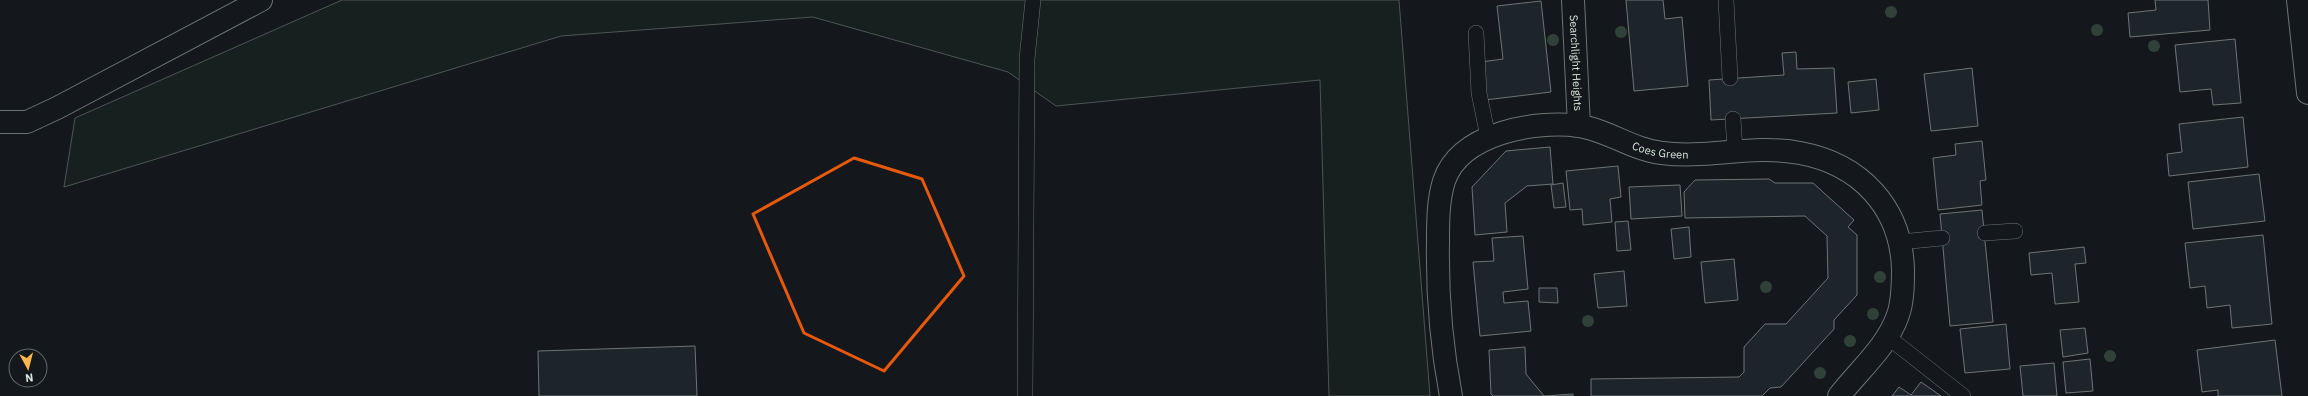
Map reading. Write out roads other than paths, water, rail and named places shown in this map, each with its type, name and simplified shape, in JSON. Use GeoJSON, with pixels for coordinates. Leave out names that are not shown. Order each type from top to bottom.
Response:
{"type":"FeatureCollection","features":[{"type":"Feature","properties":{"kind":"street"},"geometry":{"type":"LineString","coordinates":[[0,122],[27,122],[57,108],[261,0]]}},
{"type":"Feature","properties":{"kind":"street","name":"Searchlight Heights"},"geometry":{"type":"LineString","coordinates":[[1573,0],[1579,126]]}},
{"type":"Feature","properties":{"kind":"street"},"geometry":{"type":"LineString","coordinates":[[2298,0],[2308,93]]}},
{"type":"Feature","properties":{"kind":"street","name":"Coes Green"},"geometry":{"type":"LineString","coordinates":[[1451,396],[1439,320],[1437,276],[1440,205],[1444,181],[1452,166],[1465,153],[1488,137],[1535,127],[1579,126],[1596,130],[1643,149],[1662,153],[1735,150],[1797,152],[1822,158],[1842,166],[1874,193],[1888,210],[1900,242],[1902,257],[1902,297],[1898,314],[1888,338],[1839,396]]}},
{"type":"Feature","properties":{"kind":"lane"},"geometry":{"type":"LineString","coordinates":[[1025,396],[1028,59],[1033,0]]}},
{"type":"Feature","properties":{"kind":"lane"},"geometry":{"type":"LineString","coordinates":[[1726,0],[1730,78]]}},
{"type":"Feature","properties":{"kind":"lane"},"geometry":{"type":"LineString","coordinates":[[1476,33],[1479,93],[1488,137]]}},
{"type":"Feature","properties":{"kind":"lane"},"geometry":{"type":"LineString","coordinates":[[1733,119],[1735,150]]}},
{"type":"Feature","properties":{"kind":"lane"},"geometry":{"type":"LineString","coordinates":[[1985,233],[2014,231]]}},
{"type":"Feature","properties":{"kind":"lane"},"geometry":{"type":"LineString","coordinates":[[1900,242],[1942,238]]}},
{"type":"Feature","properties":{"kind":"lane"},"geometry":{"type":"LineString","coordinates":[[1888,338],[1964,396]]}}]}
